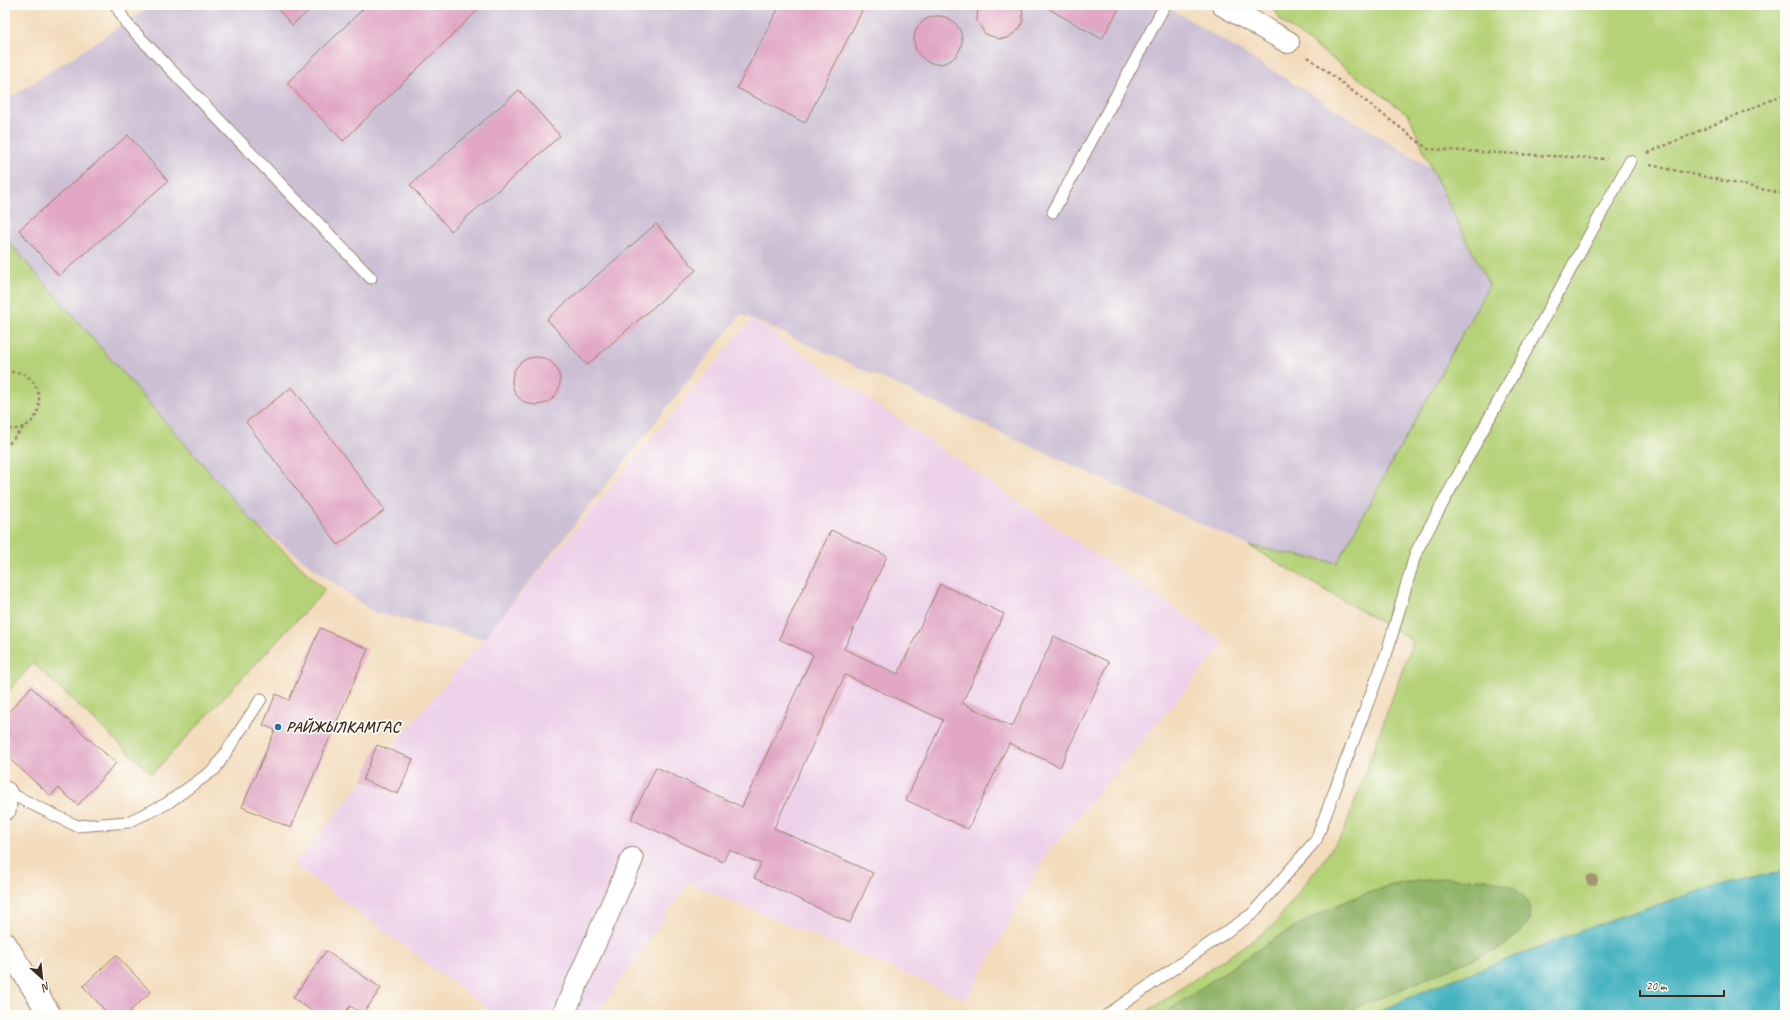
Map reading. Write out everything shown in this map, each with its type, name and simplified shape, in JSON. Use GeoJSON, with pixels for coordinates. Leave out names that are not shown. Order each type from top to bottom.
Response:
{"type":"FeatureCollection","features":[{"type":"Feature","properties":{"kind":"street"},"geometry":{"type":"LineString","coordinates":[[1223,5],[1288,42]]}},
{"type":"Feature","properties":{"kind":"street"},"geometry":{"type":"LineString","coordinates":[[563,1015],[632,859]]}},
{"type":"Feature","properties":{"kind":"street"},"geometry":{"type":"LineString","coordinates":[[5,943],[50,1015]]}},
{"type":"Feature","properties":{"kind":"lane"},"geometry":{"type":"LineString","coordinates":[[116,5],[126,23],[371,278]]}},
{"type":"Feature","properties":{"kind":"lane"},"geometry":{"type":"LineString","coordinates":[[1052,212],[1165,5]]}},
{"type":"Feature","properties":{"kind":"lane"},"geometry":{"type":"LineString","coordinates":[[1107,1015],[1252,914],[1316,840],[1387,652],[1416,552],[1630,161]]}},
{"type":"Feature","properties":{"kind":"lane"},"geometry":{"type":"LineString","coordinates":[[5,797],[77,826],[128,822],[166,804],[215,769],[261,700]]}},
{"type":"Feature","properties":{"kind":"path"},"geometry":{"type":"LineString","coordinates":[[1288,42],[1428,149],[1630,161],[1785,194]]}},
{"type":"Feature","properties":{"kind":"path"},"geometry":{"type":"LineString","coordinates":[[1630,161],[1785,94]]}},
{"type":"Feature","properties":{"kind":"path"},"geometry":{"type":"LineString","coordinates":[[5,448],[23,428],[31,423],[40,407],[39,393],[33,381],[25,375],[17,372],[6,372]]}},
{"type":"Feature","properties":{"kind":"path"},"geometry":{"type":"LineString","coordinates":[[5,429],[13,430],[23,428]]}},
{"type":"Feature","properties":{"kind":"shaded area"},"geometry":{"type":"Polygon","coordinates":[[[153,5],[1165,5],[1431,168],[1489,285],[1337,563],[1249,546],[741,314],[484,639],[373,612],[254,523],[5,238],[5,101],[153,5]]]}},
{"type":"Feature","properties":{"kind":"shaded area"},"geometry":{"type":"Polygon","coordinates":[[[752,319],[1225,643],[1046,855],[967,1000],[689,883],[596,1015],[496,1015],[294,864],[752,319]]]}},
{"type":"Feature","properties":{"kind":"green space"},"geometry":{"type":"Polygon","coordinates":[[[1272,5],[1785,5],[1785,870],[1700,891],[1613,919],[1428,989],[1372,1015],[1142,1015],[1273,926],[1343,834],[1413,641],[1249,546],[1337,563],[1489,285],[1431,168],[1409,115],[1281,21],[1272,5]]]}},
{"type":"Feature","properties":{"kind":"green space"},"geometry":{"type":"Polygon","coordinates":[[[5,238],[254,523],[325,590],[152,774],[33,663],[5,696],[5,238]]]}},
{"type":"Feature","properties":{"kind":"green space"},"geometry":{"type":"Polygon","coordinates":[[[1446,878],[1489,879],[1512,886],[1524,896],[1531,908],[1530,920],[1520,933],[1502,947],[1360,1006],[1342,1015],[1162,1015],[1272,941],[1330,909],[1360,895],[1392,885],[1446,878]]]}},
{"type":"Feature","properties":{"kind":"water"},"geometry":{"type":"Polygon","coordinates":[[[1785,870],[1785,1015],[1372,1015],[1428,989],[1613,919],[1700,891],[1785,870]]]}},
{"type":"Feature","properties":{"kind":"building"},"geometry":{"type":"Polygon","coordinates":[[[274,5],[312,5],[313,7],[292,25],[274,5]]]}},
{"type":"Feature","properties":{"kind":"building"},"geometry":{"type":"Polygon","coordinates":[[[367,5],[483,5],[343,141],[287,83],[367,5]]]}},
{"type":"Feature","properties":{"kind":"building"},"geometry":{"type":"Polygon","coordinates":[[[780,5],[865,5],[805,123],[737,88],[780,5]]]}},
{"type":"Feature","properties":{"kind":"building"},"geometry":{"type":"Polygon","coordinates":[[[936,5],[966,5],[959,9],[951,10],[936,5]]]}},
{"type":"Feature","properties":{"kind":"building"},"geometry":{"type":"Polygon","coordinates":[[[978,5],[1022,5],[1023,21],[1020,28],[1008,38],[1000,39],[985,34],[977,21],[978,5]]]}},
{"type":"Feature","properties":{"kind":"building"},"geometry":{"type":"Polygon","coordinates":[[[1042,5],[1121,5],[1102,39],[1042,5]]]}},
{"type":"Feature","properties":{"kind":"building"},"geometry":{"type":"Polygon","coordinates":[[[938,16],[947,18],[955,23],[960,31],[962,40],[960,49],[955,57],[947,62],[938,64],[929,62],[921,57],[916,49],[914,40],[916,31],[921,23],[929,18],[938,16]]]}},
{"type":"Feature","properties":{"kind":"building"},"geometry":{"type":"Polygon","coordinates":[[[519,90],[560,136],[451,231],[410,185],[519,90]]]}},
{"type":"Feature","properties":{"kind":"building"},"geometry":{"type":"Polygon","coordinates":[[[128,135],[168,181],[59,276],[19,230],[128,135]]]}},
{"type":"Feature","properties":{"kind":"building"},"geometry":{"type":"Polygon","coordinates":[[[656,224],[696,270],[587,365],[547,319],[656,224]]]}},
{"type":"Feature","properties":{"kind":"building"},"geometry":{"type":"Polygon","coordinates":[[[536,357],[545,359],[553,364],[558,372],[560,381],[558,390],[553,398],[545,403],[536,405],[527,403],[519,398],[514,390],[512,381],[514,372],[519,364],[527,359],[536,357]]]}},
{"type":"Feature","properties":{"kind":"building"},"geometry":{"type":"Polygon","coordinates":[[[292,387],[385,510],[338,545],[246,422],[292,387]]]}},
{"type":"Feature","properties":{"kind":"building"},"geometry":{"type":"Polygon","coordinates":[[[831,530],[887,556],[844,649],[898,674],[940,584],[1004,614],[962,703],[1012,727],[1054,636],[1109,662],[1060,767],[1009,743],[968,829],[906,800],[943,720],[845,675],[774,828],[873,873],[850,923],[754,878],[761,864],[729,850],[723,862],[631,819],[656,767],[742,807],[813,655],[779,639],[831,530]]]}},
{"type":"Feature","properties":{"kind":"building"},"geometry":{"type":"Polygon","coordinates":[[[320,628],[368,649],[291,828],[242,807],[275,730],[263,725],[276,694],[289,700],[320,628]]]}},
{"type":"Feature","properties":{"kind":"building"},"geometry":{"type":"Polygon","coordinates":[[[31,687],[116,763],[78,805],[58,788],[51,796],[5,755],[5,745],[10,739],[5,734],[5,716],[31,687]]]}},
{"type":"Feature","properties":{"kind":"building"},"geometry":{"type":"Polygon","coordinates":[[[377,745],[413,759],[398,794],[363,780],[377,745]]]}},
{"type":"Feature","properties":{"kind":"building"},"geometry":{"type":"Polygon","coordinates":[[[326,951],[381,988],[363,1014],[350,1006],[344,1015],[318,1015],[293,998],[326,951]]]}},
{"type":"Feature","properties":{"kind":"building"},"geometry":{"type":"Polygon","coordinates":[[[116,955],[151,992],[126,1015],[109,1015],[83,986],[116,955]]]}},
{"type":"Feature","properties":{"kind":"place","name":"РАЙЖЫЛКАМГАС"},"geometry":{"type":"Point","coordinates":[278,727]}}]}
